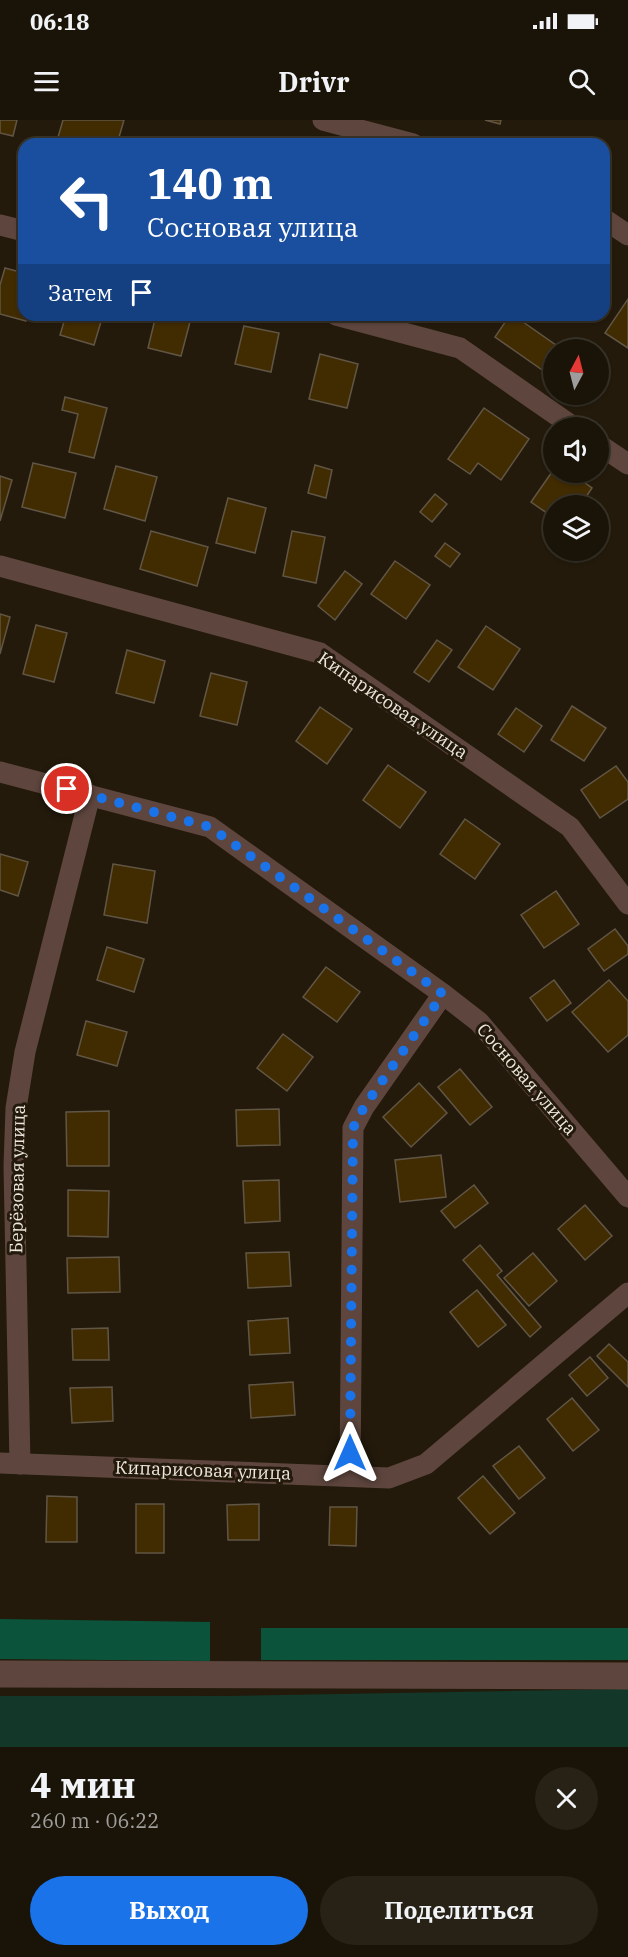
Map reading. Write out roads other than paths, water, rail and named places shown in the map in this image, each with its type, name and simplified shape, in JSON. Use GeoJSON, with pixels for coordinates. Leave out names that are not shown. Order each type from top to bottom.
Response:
{"type":"FeatureCollection","features":[{"type":"Feature","properties":{"kind":"street"},"geometry":{"type":"LineString","coordinates":[[323,120],[390,138]]}},
{"type":"Feature","properties":{"kind":"street"},"geometry":{"type":"LineString","coordinates":[[610,223],[628,235]]}},
{"type":"Feature","properties":{"kind":"street"},"geometry":{"type":"LineString","coordinates":[[0,225],[18,230]]}},
{"type":"Feature","properties":{"kind":"street"},"geometry":{"type":"LineString","coordinates":[[359,321],[460,348],[559,417]]}},
{"type":"Feature","properties":{"kind":"street"},"geometry":{"type":"LineString","coordinates":[[609,451],[628,464]]}},
{"type":"Feature","properties":{"kind":"street","name":"Кипарисовая улица"},"geometry":{"type":"LineString","coordinates":[[0,566],[320,653],[570,827],[628,904]]}},
{"type":"Feature","properties":{"kind":"street","name":"Сосновая улица"},"geometry":{"type":"LineString","coordinates":[[0,771],[210,827],[479,1022],[628,1197]]}},
{"type":"Feature","properties":{"kind":"street","name":"Берёзовая улица"},"geometry":{"type":"LineString","coordinates":[[10,1463],[16,1108],[25,1052],[90,795]]}},
{"type":"Feature","properties":{"kind":"street"},"geometry":{"type":"LineString","coordinates":[[350,1476],[353,1128],[364,1107],[443,994]]}},
{"type":"Feature","properties":{"kind":"street","name":"Кипарисовая улица"},"geometry":{"type":"LineString","coordinates":[[10,1463],[389,1478],[426,1464],[628,1293]]}},
{"type":"Feature","properties":{"kind":"street"},"geometry":{"type":"LineString","coordinates":[[0,1674],[628,1676]]}}]}
